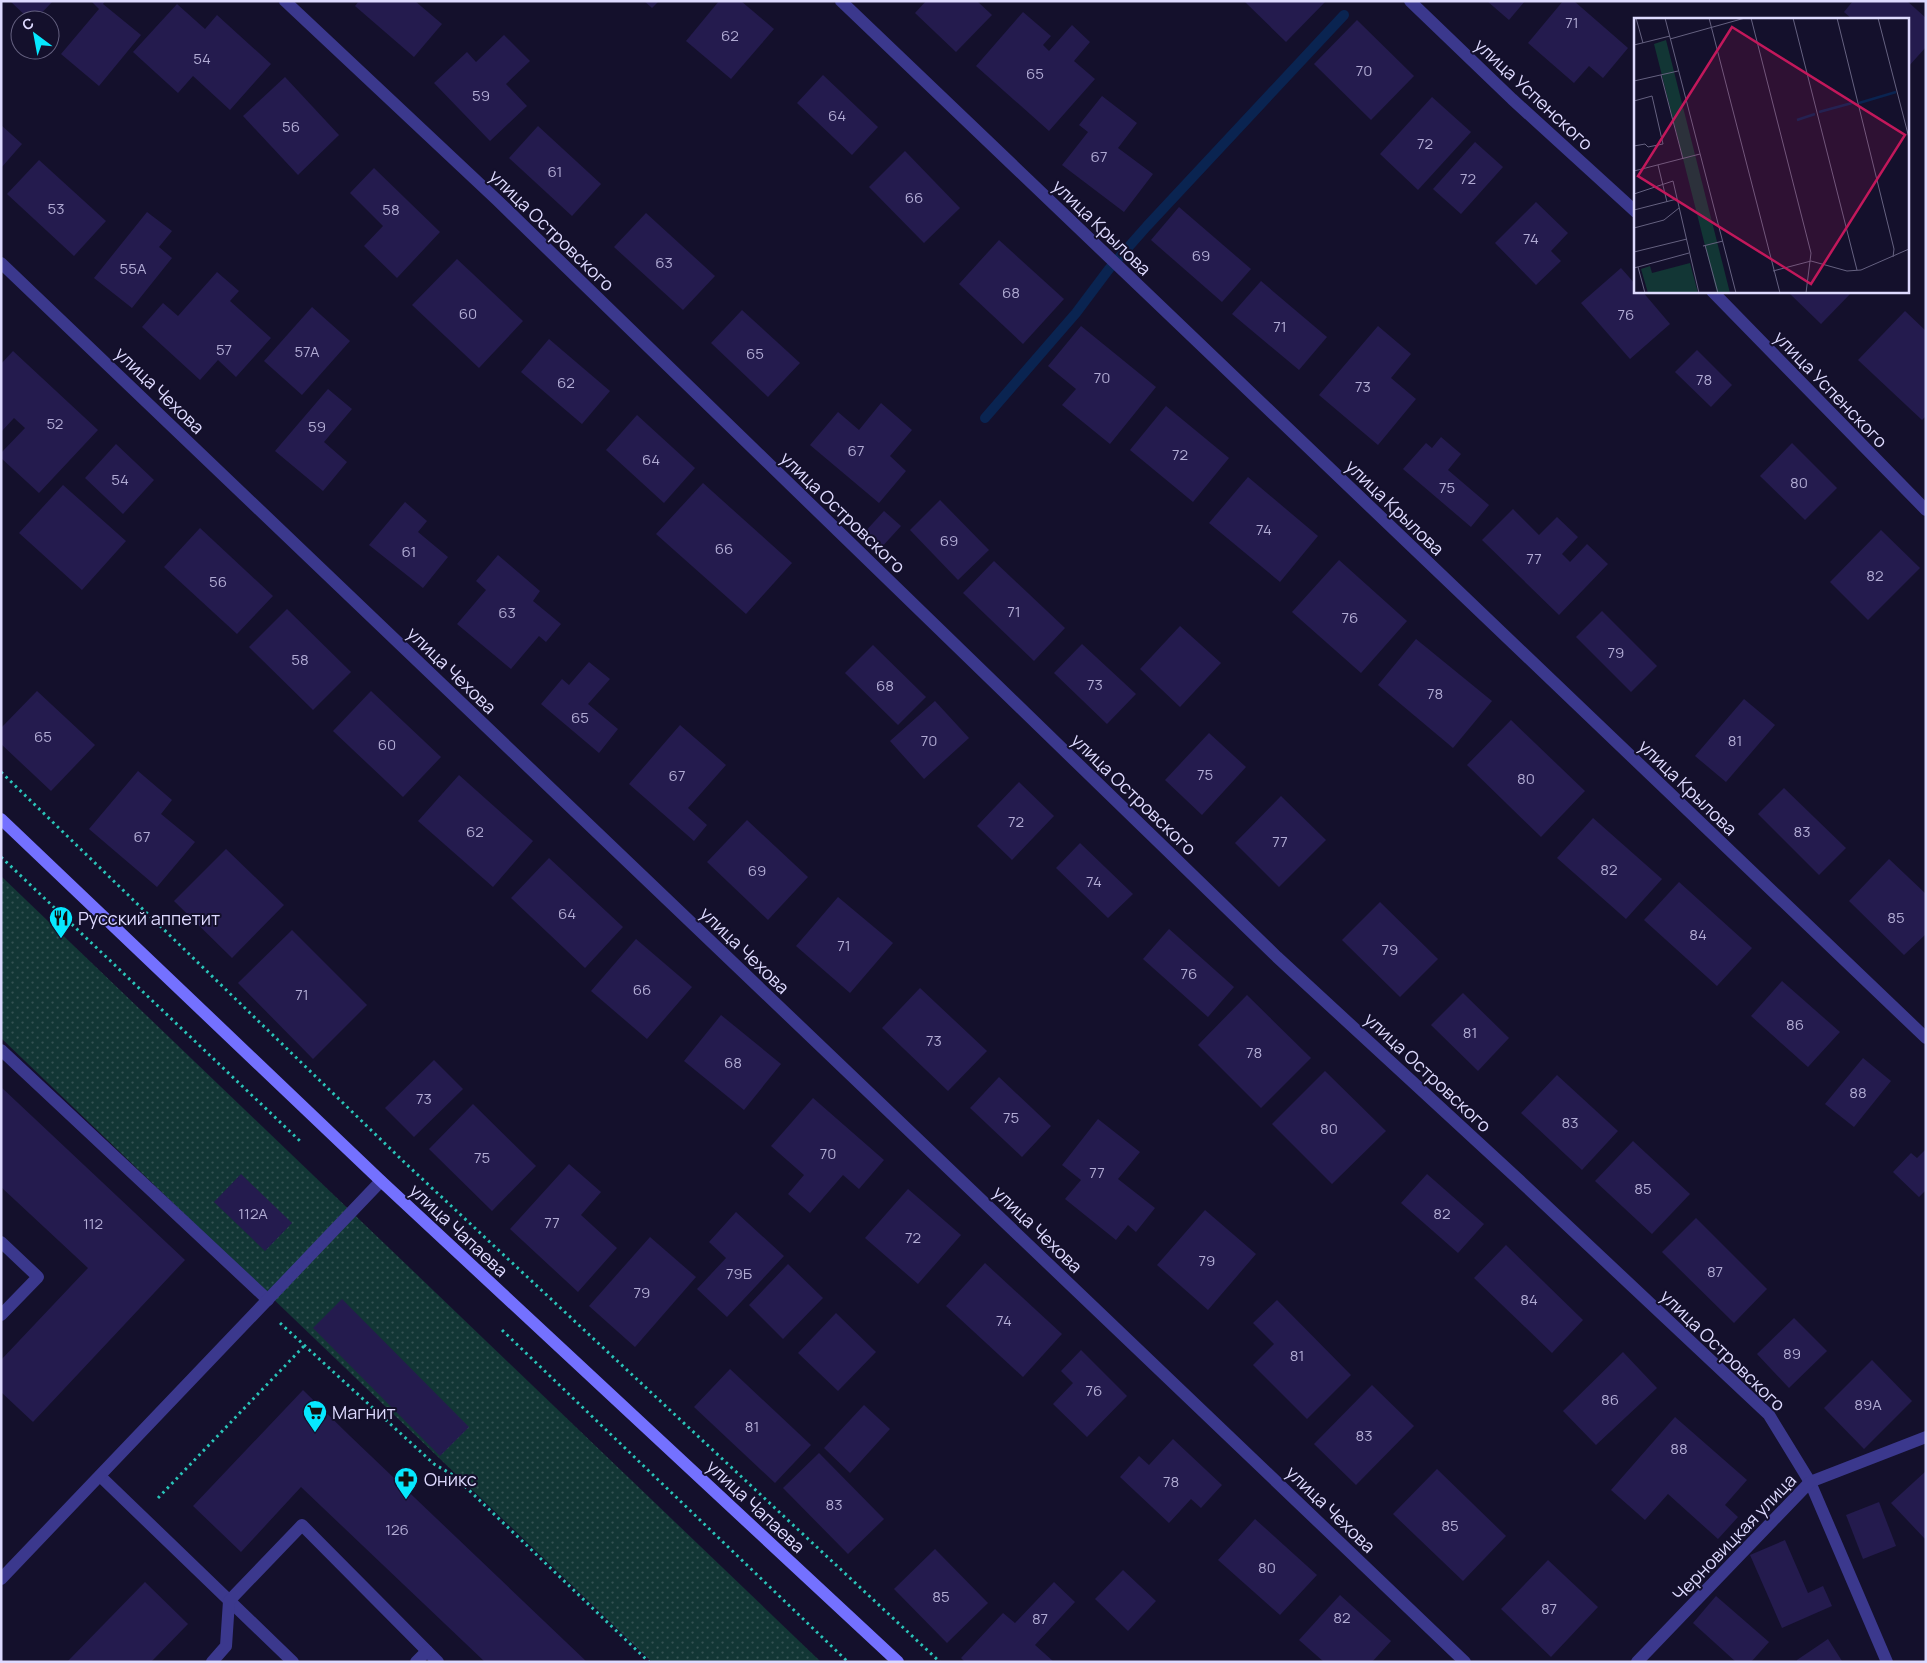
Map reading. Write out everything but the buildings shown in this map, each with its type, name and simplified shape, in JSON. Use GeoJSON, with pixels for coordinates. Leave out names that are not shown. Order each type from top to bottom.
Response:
{"type":"FeatureCollection","features":[{"type":"Feature","properties":{"kind":"street","name":"улица Островского"},"geometry":{"type":"LineString","coordinates":[[285,1],[497,200],[1277,957],[1519,1180],[1769,1416],[1810,1482],[1887,1662]]}},
{"type":"Feature","properties":{"kind":"street","name":"улица Крылова"},"geometry":{"type":"LineString","coordinates":[[841,1],[1926,1038]]}},
{"type":"Feature","properties":{"kind":"street","name":"улица Успенского"},"geometry":{"type":"LineString","coordinates":[[1410,1],[1512,100],[1634,210]]}},
{"type":"Feature","properties":{"kind":"street","name":"улица Чехова"},"geometry":{"type":"LineString","coordinates":[[1,263],[1465,1662]]}},
{"type":"Feature","properties":{"kind":"street","name":"улица Успенского"},"geometry":{"type":"LineString","coordinates":[[1713,292],[1926,510]]}},
{"type":"Feature","properties":{"kind":"street","name":"улица Чапаева"},"geometry":{"type":"LineString","coordinates":[[1,819],[381,1182],[898,1662]]}},
{"type":"Feature","properties":{"kind":"street"},"geometry":{"type":"LineString","coordinates":[[1,1050],[265,1303]]}},
{"type":"Feature","properties":{"kind":"street"},"geometry":{"type":"LineString","coordinates":[[1,1579],[381,1182]]}},
{"type":"Feature","properties":{"kind":"street"},"geometry":{"type":"LineString","coordinates":[[1,1242],[38,1276],[1,1315]]}},
{"type":"Feature","properties":{"kind":"street","name":"Черновицкая улица"},"geometry":{"type":"LineString","coordinates":[[1638,1662],[1810,1482],[1926,1437]]}},
{"type":"Feature","properties":{"kind":"street"},"geometry":{"type":"LineString","coordinates":[[100,1476],[293,1662]]}},
{"type":"Feature","properties":{"kind":"street"},"geometry":{"type":"LineString","coordinates":[[212,1662],[226,1646],[229,1601],[302,1525],[438,1662]]}},
{"type":"Feature","properties":{"kind":"street"},"geometry":{"type":"LineString","coordinates":[[416,1662],[427,1651]]}},
{"type":"Feature","properties":{"kind":"path"},"geometry":{"type":"LineString","coordinates":[[1,772],[403,1161],[940,1662]]}},
{"type":"Feature","properties":{"kind":"path"},"geometry":{"type":"LineString","coordinates":[[1,857],[301,1142]]}},
{"type":"Feature","properties":{"kind":"path"},"geometry":{"type":"LineString","coordinates":[[265,1303],[305,1345],[434,1464],[453,1475],[649,1662]]}},
{"type":"Feature","properties":{"kind":"path"},"geometry":{"type":"LineString","coordinates":[[502,1330],[848,1662]]}},
{"type":"Feature","properties":{"kind":"path"},"geometry":{"type":"LineString","coordinates":[[141,1515],[305,1345]]}},
{"type":"Feature","properties":{"kind":"green space"},"geometry":{"type":"Polygon","coordinates":[[[1,876],[821,1662],[652,1662],[1,1038],[1,876]]]}},
{"type":"Feature","properties":{"kind":"waterway"},"geometry":{"type":"LineString","coordinates":[[985,418],[1076,313],[1109,269],[1147,226],[1344,15]]}},
{"type":"Feature","properties":{"kind":"place","name":"Русский аппетит"},"geometry":{"type":"Point","coordinates":[61,939]}},
{"type":"Feature","properties":{"kind":"place","name":"Магнит"},"geometry":{"type":"Point","coordinates":[315,1433]}},
{"type":"Feature","properties":{"kind":"place","name":"Оникс"},"geometry":{"type":"Point","coordinates":[406,1500]}}]}
